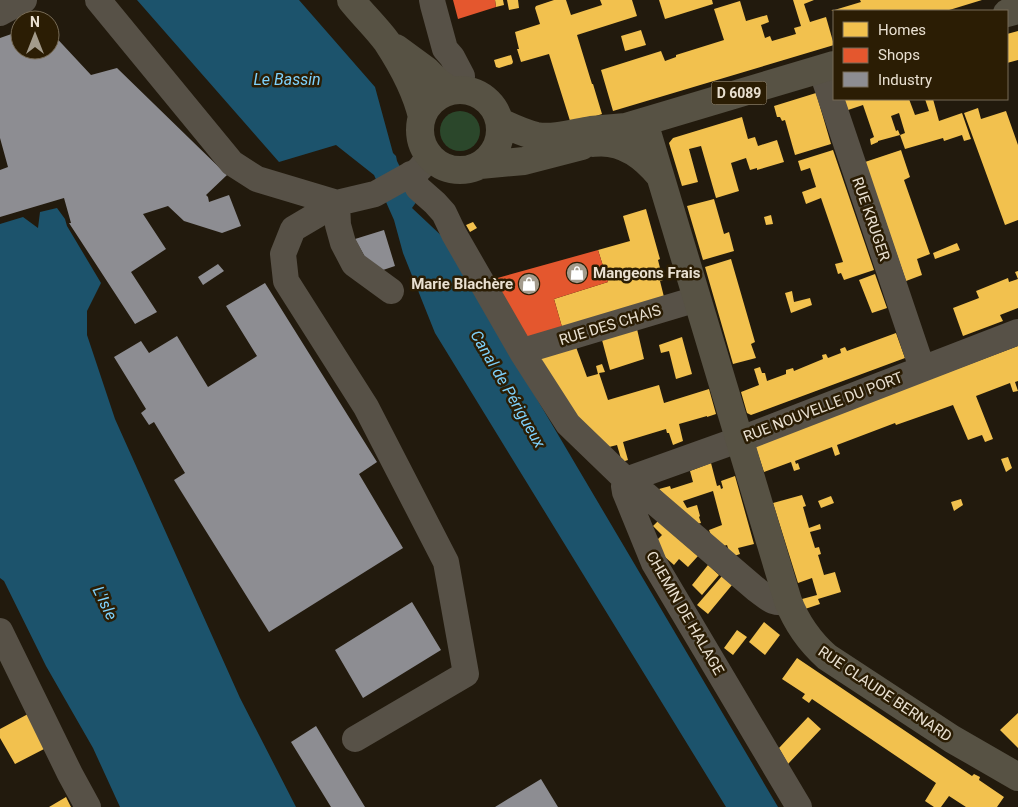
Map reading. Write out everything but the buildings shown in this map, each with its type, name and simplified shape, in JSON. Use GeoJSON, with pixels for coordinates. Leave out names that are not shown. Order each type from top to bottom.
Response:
{"type":"FeatureCollection","features":[{"type":"Feature","properties":{"kind":"main road"},"geometry":{"type":"LineString","coordinates":[[351,0],[386,42],[412,85],[422,117]]}},
{"type":"Feature","properties":{"kind":"main road"},"geometry":{"type":"LineString","coordinates":[[386,42],[426,70],[439,83],[456,90],[472,91],[482,96],[490,103],[500,122],[497,146],[490,157],[480,165],[467,170],[456,170],[446,168],[436,162],[416,168]]}},
{"type":"Feature","properties":{"kind":"main road","name":"D 6089"},"geometry":{"type":"LineString","coordinates":[[480,165],[524,161],[593,143],[635,124],[827,67]]}},
{"type":"Feature","properties":{"kind":"main road"},"geometry":{"type":"LineString","coordinates":[[416,168],[422,143],[420,130],[422,117],[426,109],[436,98],[456,90]]}},
{"type":"Feature","properties":{"kind":"main road","name":"D 6089"},"geometry":{"type":"LineString","coordinates":[[500,122],[527,133],[543,136],[635,124]]}},
{"type":"Feature","properties":{"kind":"main road","name":"RUE CLAUDE BERNARD"},"geometry":{"type":"LineString","coordinates":[[635,124],[661,177],[739,440],[794,616],[805,634],[827,657],[952,739],[1018,777]]}},
{"type":"Feature","properties":{"kind":"main road"},"geometry":{"type":"LineString","coordinates":[[593,143],[611,143],[629,149],[643,158],[661,177]]}},
{"type":"Feature","properties":{"kind":"street"},"geometry":{"type":"LineString","coordinates":[[0,13],[24,0]]}},
{"type":"Feature","properties":{"kind":"street"},"geometry":{"type":"LineString","coordinates":[[98,0],[232,162],[257,179],[337,203]]}},
{"type":"Feature","properties":{"kind":"street"},"geometry":{"type":"LineString","coordinates":[[432,0],[445,49],[452,57],[462,76],[456,90]]}},
{"type":"Feature","properties":{"kind":"street","name":"RUE KRUGER"},"geometry":{"type":"LineString","coordinates":[[827,67],[833,86]]}},
{"type":"Feature","properties":{"kind":"street","name":"RUE KRUGER"},"geometry":{"type":"LineString","coordinates":[[837,100],[922,368]]}},
{"type":"Feature","properties":{"kind":"street"},"geometry":{"type":"LineString","coordinates":[[355,739],[466,674],[446,562],[366,407],[286,281],[283,254],[293,229],[337,203],[374,194],[416,168],[418,188],[444,213],[454,234],[523,354],[568,424],[626,480],[771,601],[780,603],[788,601]]}},
{"type":"Feature","properties":{"kind":"street"},"geometry":{"type":"LineString","coordinates":[[337,203],[338,225],[343,243],[354,264],[392,291]]}},
{"type":"Feature","properties":{"kind":"street","name":"RUE DES CHAIS"},"geometry":{"type":"LineString","coordinates":[[523,354],[533,348],[697,299]]}},
{"type":"Feature","properties":{"kind":"street","name":"RUE NOUVELLE DU PORT"},"geometry":{"type":"LineString","coordinates":[[626,480],[739,440],[1018,332]]}},
{"type":"Feature","properties":{"kind":"street","name":"CHEMIN DE HALAGE"},"geometry":{"type":"LineString","coordinates":[[626,480],[625,492],[654,564],[799,807]]}},
{"type":"Feature","properties":{"kind":"street"},"geometry":{"type":"LineString","coordinates":[[0,631],[88,807]]}},
{"type":"Feature","properties":{"kind":"green space"},"geometry":{"type":"Polygon","coordinates":[[[464,111],[471,114],[477,120],[480,131],[479,139],[471,148],[464,151],[456,151],[449,148],[441,139],[440,127],[443,120],[452,112],[464,111]]]}},
{"type":"Feature","properties":{"kind":"water"},"geometry":{"type":"Polygon","coordinates":[[[137,0],[299,0],[375,87],[393,153],[417,201],[412,208],[446,240],[511,355],[778,807],[726,807],[435,333],[403,253],[394,220],[374,175],[336,145],[279,162],[137,0]]]}},
{"type":"Feature","properties":{"kind":"water","name":"L'Isle"},"geometry":{"type":"Polygon","coordinates":[[[57,208],[101,283],[87,311],[87,335],[115,419],[240,698],[296,807],[120,807],[93,748],[46,666],[4,581],[0,578],[0,224],[23,217],[38,228],[40,212],[57,208]]]}},
{"type":"Feature","properties":{"kind":"place","name":"Mangeons Frais"},"geometry":{"type":"Point","coordinates":[577,273]}},
{"type":"Feature","properties":{"kind":"place","name":"Marie Blachère"},"geometry":{"type":"Point","coordinates":[529,284]}},
{"type":"Feature","properties":{"kind":"water label","name":"Le Bassin"},"geometry":{"type":"Point","coordinates":[287,79]}},
{"type":"Feature","properties":{"kind":"water label","name":"Canal de Périgueux"},"geometry":{"type":"Point","coordinates":[508,389]}}]}
